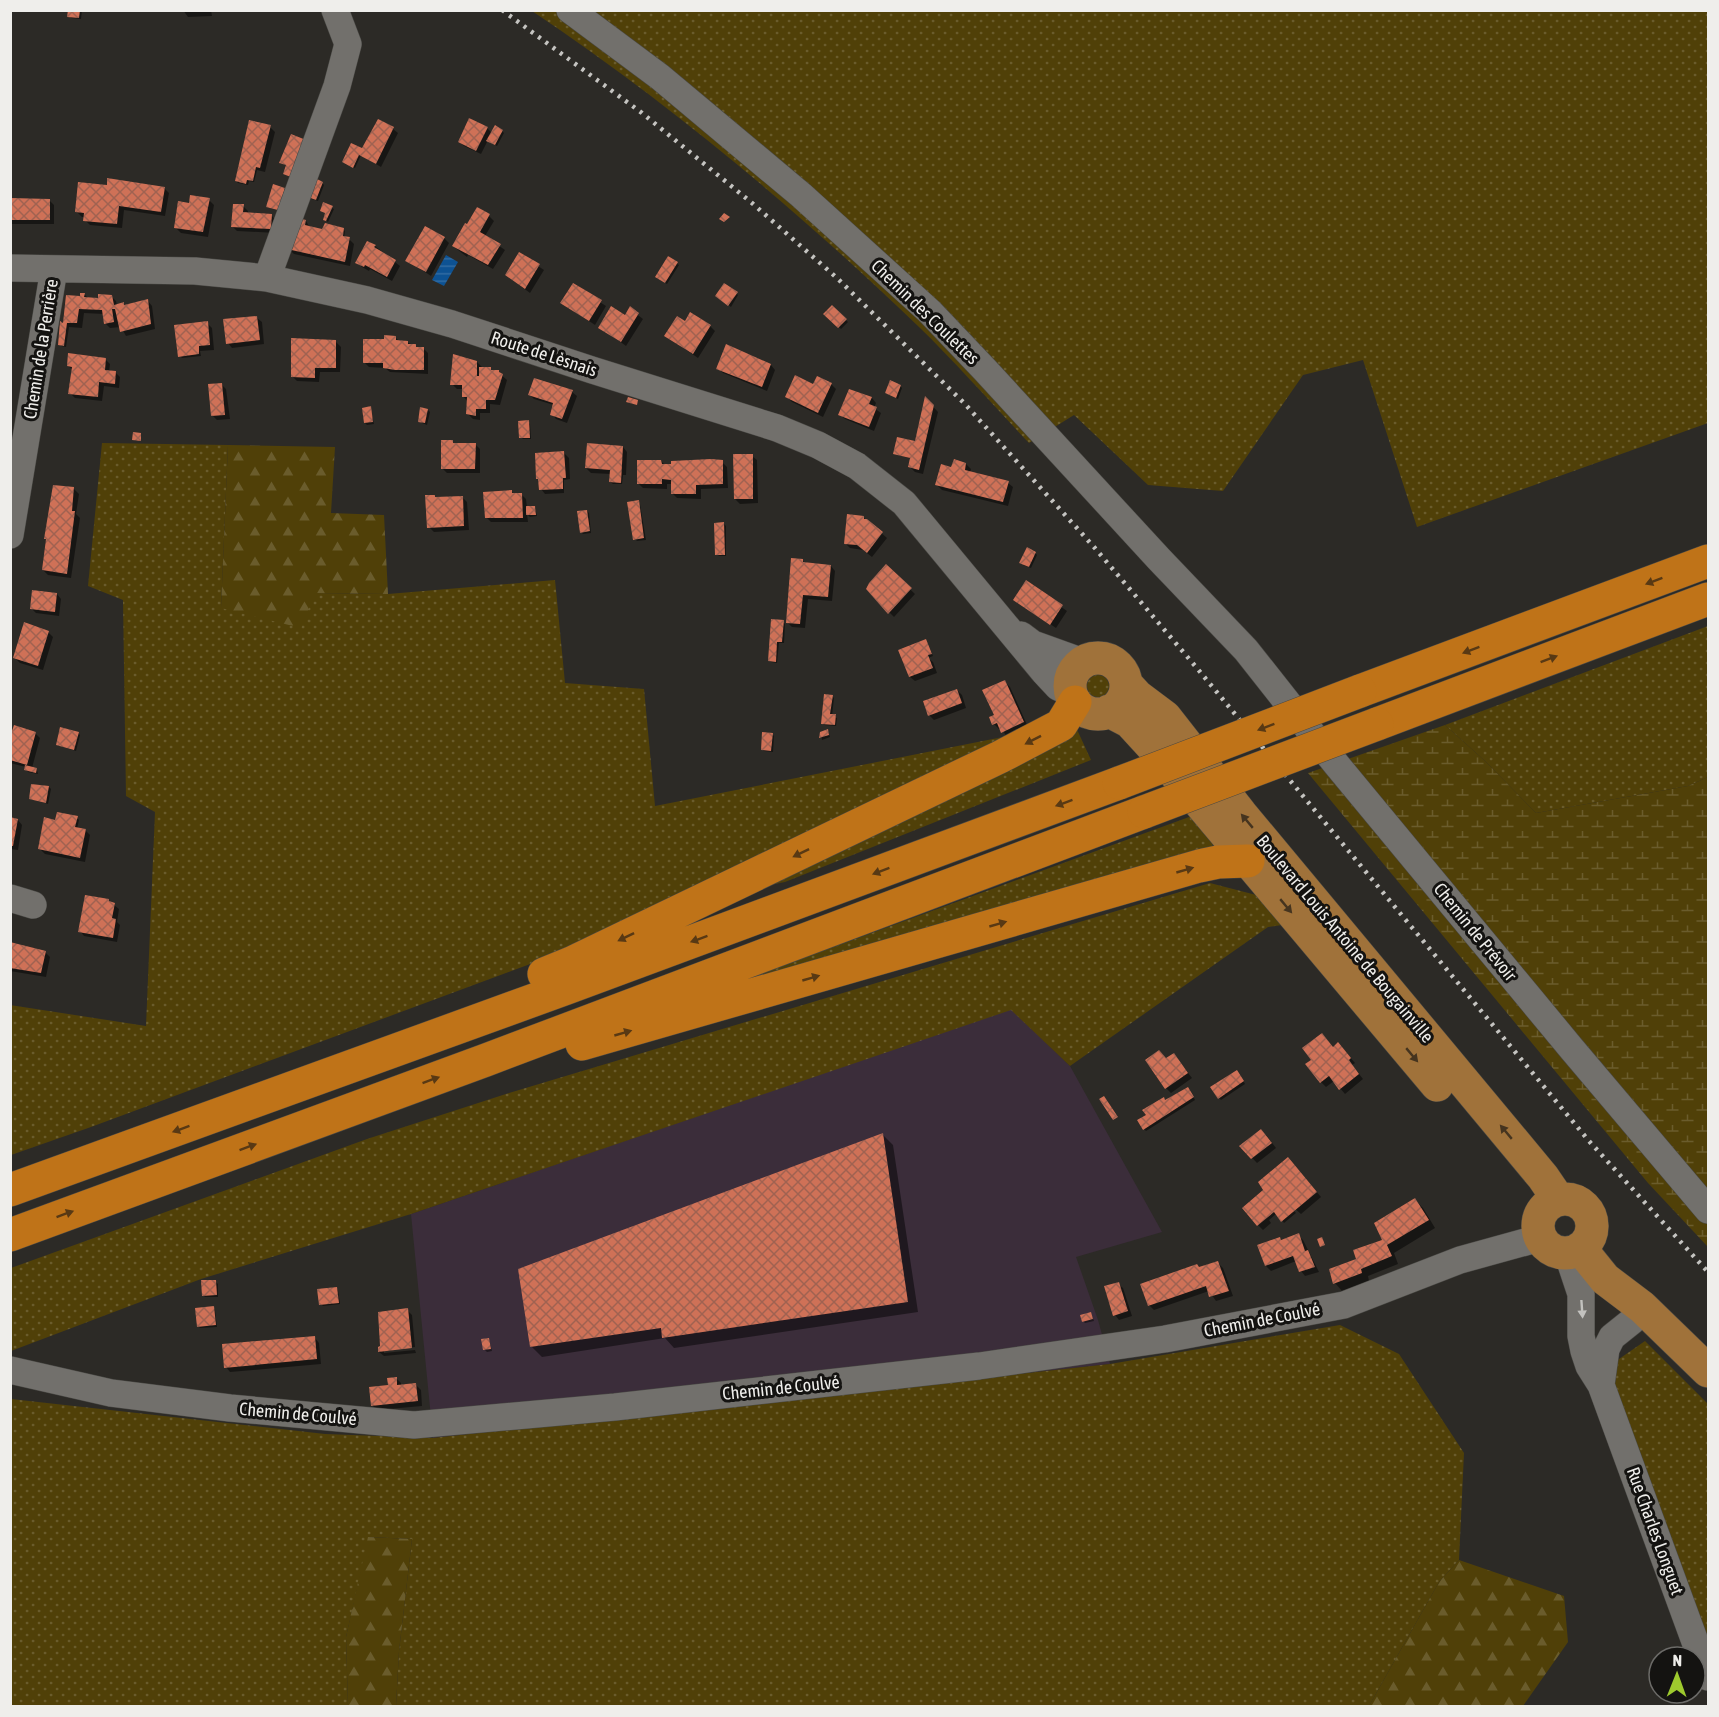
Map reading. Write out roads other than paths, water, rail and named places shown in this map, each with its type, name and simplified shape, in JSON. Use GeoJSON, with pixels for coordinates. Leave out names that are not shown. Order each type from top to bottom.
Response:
{"type":"FeatureCollection","features":[{"type":"Feature","properties":{"kind":"highway"},"geometry":{"type":"LineString","coordinates":[[10,1190],[1119,783],[1708,561]]}},
{"type":"Feature","properties":{"kind":"highway"},"geometry":{"type":"LineString","coordinates":[[10,1234],[486,1060],[1708,599]]}},
{"type":"Feature","properties":{"kind":"highway"},"geometry":{"type":"LineString","coordinates":[[334,1073],[374,1042],[571,963],[1000,757],[1061,725],[1073,698]]}},
{"type":"Feature","properties":{"kind":"highway"},"geometry":{"type":"LineString","coordinates":[[486,1060],[506,1062],[532,1058],[1198,866],[1218,862],[1248,861]]}},
{"type":"Feature","properties":{"kind":"main road"},"geometry":{"type":"LineString","coordinates":[[1098,658],[1114,663],[1124,676],[1126,684],[1122,700],[1109,711],[1100,713],[1082,708],[1073,698],[1070,684],[1072,675],[1083,662],[1098,658]]}},
{"type":"Feature","properties":{"kind":"main road","name":"Boulevard Louis Antoine de Bougainville"},"geometry":{"type":"LineString","coordinates":[[1126,684],[1137,696],[1165,717],[1241,814],[1543,1177],[1563,1230]]}},
{"type":"Feature","properties":{"kind":"main road","name":"Boulevard Louis Antoine de Bougainville"},"geometry":{"type":"LineString","coordinates":[[1109,711],[1130,722],[1137,730],[1563,1230],[1620,1271],[1642,1307],[1708,1371]]}},
{"type":"Feature","properties":{"kind":"street"},"geometry":{"type":"LineString","coordinates":[[267,278],[337,86],[348,44],[335,10]]}},
{"type":"Feature","properties":{"kind":"street","name":"Chemin des Coulettes"},"geometry":{"type":"LineString","coordinates":[[570,10],[660,77],[731,136],[801,195],[930,312],[1246,650]]}},
{"type":"Feature","properties":{"kind":"street","name":"Route de Lèsnais"},"geometry":{"type":"LineString","coordinates":[[10,268],[195,271],[267,278],[367,300],[452,324],[777,428],[818,445],[857,466],[904,503],[1058,687],[1073,698]]}},
{"type":"Feature","properties":{"kind":"street","name":"Chemin de la Perrière"},"geometry":{"type":"LineString","coordinates":[[10,535],[54,269]]}},
{"type":"Feature","properties":{"kind":"street","name":"Route de Lèsnais"},"geometry":{"type":"LineString","coordinates":[[1001,619],[1034,644],[1083,662]]}},
{"type":"Feature","properties":{"kind":"street","name":"Chemin de Prévoir"},"geometry":{"type":"LineString","coordinates":[[1246,650],[1336,765],[1708,1210]]}},
{"type":"Feature","properties":{"kind":"street","name":"Chemin de Coulvé"},"geometry":{"type":"LineString","coordinates":[[10,1370],[123,1394],[230,1408],[414,1425],[627,1405],[968,1368],[1165,1339],[1344,1305],[1460,1260],[1563,1230]]}},
{"type":"Feature","properties":{"kind":"street","name":"Rue Charles Longuet"},"geometry":{"type":"LineString","coordinates":[[1563,1230],[1581,1294],[1581,1336],[1584,1351],[1589,1366],[1600,1385],[1708,1677]]}},
{"type":"Feature","properties":{"kind":"street","name":"Rue Charles Longuet"},"geometry":{"type":"LineString","coordinates":[[1600,1385],[1606,1349],[1612,1337],[1632,1321],[1642,1307]]}},
{"type":"Feature","properties":{"kind":"water"},"geometry":{"type":"Polygon","coordinates":[[[446,255],[458,262],[444,286],[432,280],[446,255]]]}},
{"type":"Feature","properties":{"kind":"railway"},"geometry":{"type":"LineString","coordinates":[[502,10],[642,113],[752,203],[837,278],[964,403],[1094,547],[1196,667],[1589,1141],[1708,1272]]}}]}
